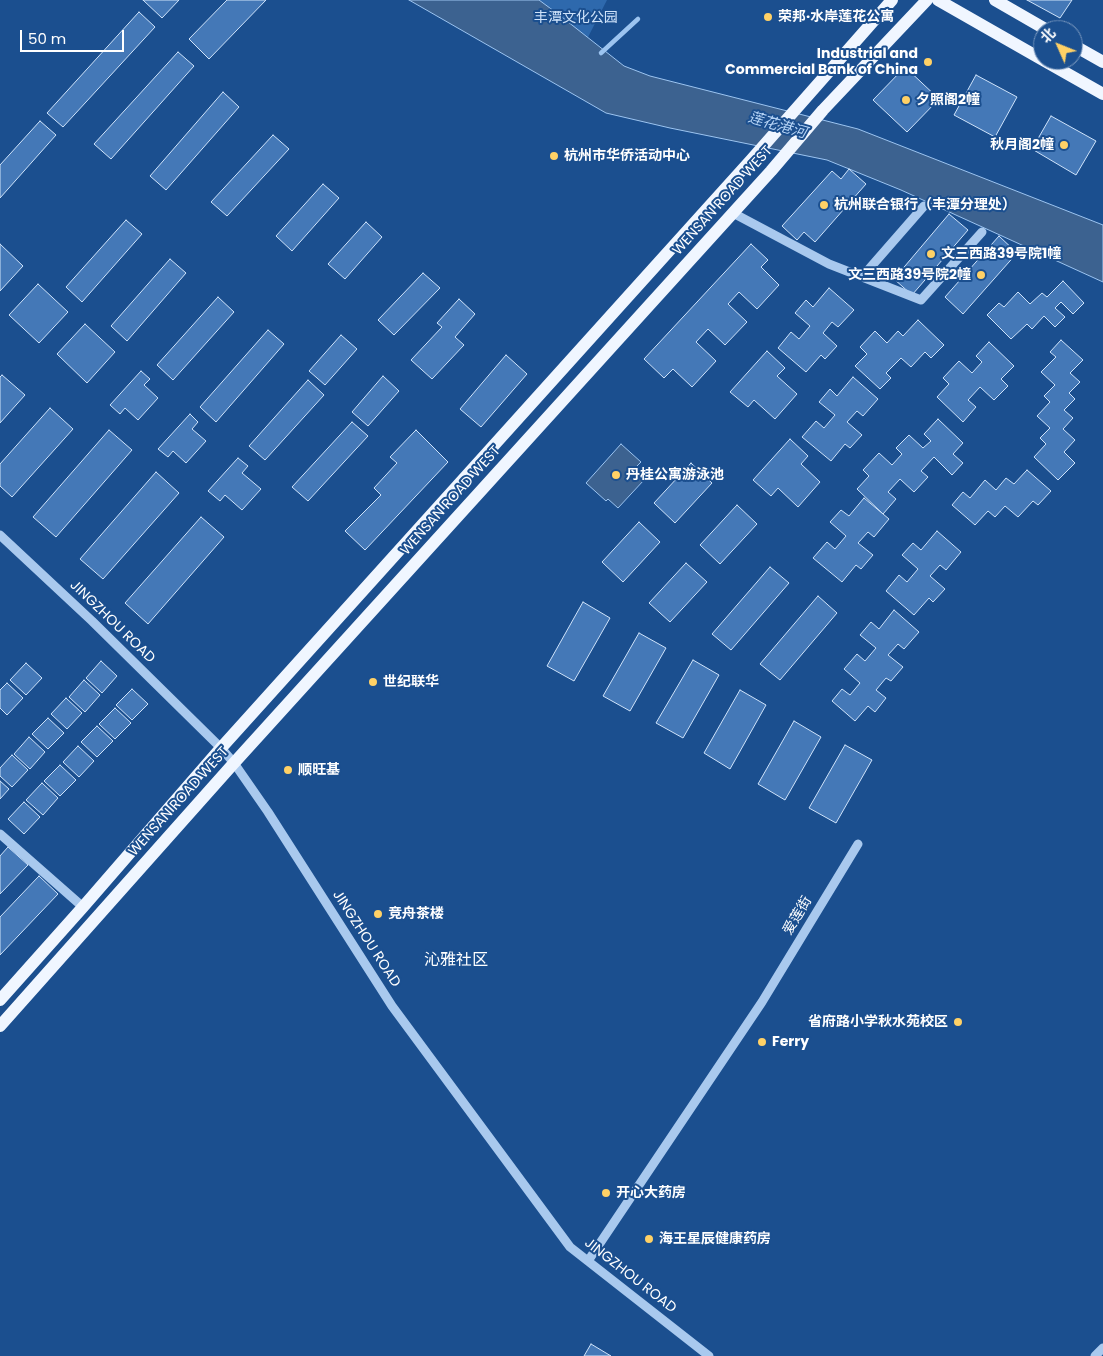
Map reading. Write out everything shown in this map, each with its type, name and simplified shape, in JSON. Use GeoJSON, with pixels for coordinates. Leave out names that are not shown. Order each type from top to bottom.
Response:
{"type":"FeatureCollection","features":[{"type":"Feature","properties":{"kind":"main road","name":"WENSAN ROAD WEST"},"geometry":{"type":"LineString","coordinates":[[0,1000],[83,908],[221,748],[751,160],[892,0]]}},
{"type":"Feature","properties":{"kind":"main road","name":"WENSAN ROAD WEST"},"geometry":{"type":"LineString","coordinates":[[0,1026],[234,762],[771,171],[823,110],[928,0]]}},
{"type":"Feature","properties":{"kind":"main road"},"geometry":{"type":"LineString","coordinates":[[938,0],[1033,54]]}},
{"type":"Feature","properties":{"kind":"main road"},"geometry":{"type":"LineString","coordinates":[[995,0],[1033,22]]}},
{"type":"Feature","properties":{"kind":"main road"},"geometry":{"type":"LineString","coordinates":[[1083,51],[1103,62]]}},
{"type":"Feature","properties":{"kind":"main road"},"geometry":{"type":"LineString","coordinates":[[1061,70],[1103,94]]}},
{"type":"Feature","properties":{"kind":"street"},"geometry":{"type":"LineString","coordinates":[[862,277],[924,206]]}},
{"type":"Feature","properties":{"kind":"street"},"geometry":{"type":"LineString","coordinates":[[733,213],[829,264],[921,300],[982,232]]}},
{"type":"Feature","properties":{"kind":"street","name":"JINGZHOU ROAD"},"geometry":{"type":"LineString","coordinates":[[0,535],[92,620],[234,762],[392,1006],[570,1247],[708,1356]]}},
{"type":"Feature","properties":{"kind":"street"},"geometry":{"type":"LineString","coordinates":[[0,834],[83,908]]}},
{"type":"Feature","properties":{"kind":"street","name":"爱莲街"},"geometry":{"type":"LineString","coordinates":[[588,1261],[762,1002],[858,844]]}},
{"type":"Feature","properties":{"kind":"street"},"geometry":{"type":"LineString","coordinates":[[1095,1356],[1103,1348]]}},
{"type":"Feature","properties":{"kind":"green space","name":"丰潭文化公园"},"geometry":{"type":"Polygon","coordinates":[[[505,0],[607,0],[584,45],[505,0]]]}},
{"type":"Feature","properties":{"kind":"water","name":"莲花港河"},"geometry":{"type":"Polygon","coordinates":[[[409,0],[539,0],[624,66],[650,76],[858,129],[1103,225],[1103,282],[901,190],[827,160],[606,113],[409,0]]]}},
{"type":"Feature","properties":{"kind":"water","name":"丹桂公寓游泳池"},"geometry":{"type":"Polygon","coordinates":[[[621,444],[641,462],[633,470],[644,480],[618,508],[608,499],[606,501],[586,483],[621,444]]]}},
{"type":"Feature","properties":{"kind":"building"},"geometry":{"type":"Polygon","coordinates":[[[143,0],[179,0],[162,18],[143,0]]]}},
{"type":"Feature","properties":{"kind":"building"},"geometry":{"type":"Polygon","coordinates":[[[227,0],[266,0],[209,59],[189,39],[227,0]]]}},
{"type":"Feature","properties":{"kind":"building"},"geometry":{"type":"Polygon","coordinates":[[[1027,0],[1072,0],[1060,18],[1027,0]]]}},
{"type":"Feature","properties":{"kind":"building"},"geometry":{"type":"Polygon","coordinates":[[[139,12],[155,27],[63,127],[47,113],[139,12]]]}},
{"type":"Feature","properties":{"kind":"building"},"geometry":{"type":"Polygon","coordinates":[[[178,52],[194,66],[111,159],[94,144],[178,52]]]}},
{"type":"Feature","properties":{"kind":"building","name":"夕照阁2幢"},"geometry":{"type":"Polygon","coordinates":[[[905,67],[939,99],[907,132],[873,100],[905,67]]]}},
{"type":"Feature","properties":{"kind":"building"},"geometry":{"type":"Polygon","coordinates":[[[976,75],[1017,97],[995,137],[954,115],[976,75]]]}},
{"type":"Feature","properties":{"kind":"building"},"geometry":{"type":"Polygon","coordinates":[[[223,92],[239,107],[166,190],[150,176],[223,92]]]}},
{"type":"Feature","properties":{"kind":"building","name":"秋月阁2幢"},"geometry":{"type":"Polygon","coordinates":[[[1051,116],[1096,141],[1076,175],[1032,149],[1051,116]]]}},
{"type":"Feature","properties":{"kind":"building"},"geometry":{"type":"Polygon","coordinates":[[[40,121],[56,135],[0,198],[0,165],[40,121]]]}},
{"type":"Feature","properties":{"kind":"building"},"geometry":{"type":"Polygon","coordinates":[[[273,135],[289,149],[227,216],[211,202],[273,135]]]}},
{"type":"Feature","properties":{"kind":"building","name":"杭州联合银行（丰潭分理处）"},"geometry":{"type":"Polygon","coordinates":[[[849,169],[866,184],[815,242],[804,232],[797,240],[782,226],[832,171],[841,179],[849,169]]]}},
{"type":"Feature","properties":{"kind":"building"},"geometry":{"type":"Polygon","coordinates":[[[323,184],[339,198],[292,251],[276,236],[323,184]]]}},
{"type":"Feature","properties":{"kind":"building","name":"文三西路39号院1幢"},"geometry":{"type":"Polygon","coordinates":[[[949,214],[968,230],[912,295],[894,279],[949,214]]]}},
{"type":"Feature","properties":{"kind":"building"},"geometry":{"type":"Polygon","coordinates":[[[126,220],[142,234],[82,302],[66,287],[126,220]]]}},
{"type":"Feature","properties":{"kind":"building"},"geometry":{"type":"Polygon","coordinates":[[[366,222],[382,237],[345,279],[328,264],[366,222]]]}},
{"type":"Feature","properties":{"kind":"building","name":"文三西路39号院2幢"},"geometry":{"type":"Polygon","coordinates":[[[999,236],[1017,253],[963,314],[945,297],[999,236]]]}},
{"type":"Feature","properties":{"kind":"building"},"geometry":{"type":"Polygon","coordinates":[[[0,244],[23,266],[0,291],[0,244]]]}},
{"type":"Feature","properties":{"kind":"building"},"geometry":{"type":"Polygon","coordinates":[[[751,244],[768,260],[761,267],[779,285],[757,309],[739,292],[728,304],[747,322],[725,345],[708,329],[696,342],[716,361],[692,387],[673,369],[664,378],[644,359],[751,244]]]}},
{"type":"Feature","properties":{"kind":"building"},"geometry":{"type":"Polygon","coordinates":[[[170,259],[186,273],[127,341],[111,326],[170,259]]]}},
{"type":"Feature","properties":{"kind":"building"},"geometry":{"type":"Polygon","coordinates":[[[423,273],[440,288],[394,335],[378,320],[423,273]]]}},
{"type":"Feature","properties":{"kind":"building"},"geometry":{"type":"Polygon","coordinates":[[[1063,281],[1084,303],[1073,314],[1061,302],[1055,308],[1065,317],[1055,327],[1044,316],[1032,329],[1027,324],[1011,339],[987,315],[999,303],[1004,307],[1018,292],[1030,304],[1042,293],[1047,297],[1063,281]]]}},
{"type":"Feature","properties":{"kind":"building"},"geometry":{"type":"Polygon","coordinates":[[[38,284],[68,312],[39,343],[9,315],[38,284]]]}},
{"type":"Feature","properties":{"kind":"building"},"geometry":{"type":"Polygon","coordinates":[[[829,288],[854,310],[838,327],[832,322],[823,333],[837,346],[825,359],[821,355],[806,372],[778,348],[791,332],[799,339],[810,326],[795,313],[806,300],[813,307],[829,288]]]}},
{"type":"Feature","properties":{"kind":"building"},"geometry":{"type":"Polygon","coordinates":[[[218,297],[234,312],[173,380],[157,365],[218,297]]]}},
{"type":"Feature","properties":{"kind":"building"},"geometry":{"type":"Polygon","coordinates":[[[459,299],[475,314],[455,337],[464,345],[432,379],[411,360],[442,327],[437,323],[459,299]]]}},
{"type":"Feature","properties":{"kind":"building"},"geometry":{"type":"Polygon","coordinates":[[[918,320],[944,345],[931,358],[925,352],[911,367],[901,358],[886,373],[891,378],[880,389],[855,366],[867,354],[860,347],[875,331],[887,343],[898,331],[903,336],[918,320]]]}},
{"type":"Feature","properties":{"kind":"building"},"geometry":{"type":"Polygon","coordinates":[[[85,324],[115,352],[87,383],[57,354],[85,324]]]}},
{"type":"Feature","properties":{"kind":"building"},"geometry":{"type":"Polygon","coordinates":[[[268,330],[284,344],[216,422],[200,407],[268,330]]]}},
{"type":"Feature","properties":{"kind":"building"},"geometry":{"type":"Polygon","coordinates":[[[341,335],[357,349],[325,385],[309,371],[341,335]]]}},
{"type":"Feature","properties":{"kind":"building"},"geometry":{"type":"Polygon","coordinates":[[[1061,340],[1083,360],[1070,373],[1080,382],[1069,393],[1075,399],[1064,410],[1073,418],[1063,429],[1075,440],[1064,452],[1075,463],[1058,480],[1034,457],[1046,444],[1040,438],[1050,428],[1037,416],[1050,402],[1044,396],[1055,385],[1041,372],[1056,357],[1050,352],[1061,340]]]}},
{"type":"Feature","properties":{"kind":"building"},"geometry":{"type":"Polygon","coordinates":[[[989,342],[1014,366],[1001,379],[1008,386],[994,400],[980,387],[968,400],[976,407],[963,422],[937,397],[949,384],[943,378],[959,361],[972,373],[982,362],[976,356],[989,342]]]}},
{"type":"Feature","properties":{"kind":"building"},"geometry":{"type":"Polygon","coordinates":[[[767,351],[785,368],[777,376],[797,394],[775,419],[754,400],[748,407],[730,392],[767,351]]]}},
{"type":"Feature","properties":{"kind":"building"},"geometry":{"type":"Polygon","coordinates":[[[506,355],[527,374],[481,427],[460,409],[506,355]]]}},
{"type":"Feature","properties":{"kind":"building"},"geometry":{"type":"Polygon","coordinates":[[[141,371],[150,379],[144,385],[158,398],[138,420],[125,408],[120,414],[110,405],[141,371]]]}},
{"type":"Feature","properties":{"kind":"building"},"geometry":{"type":"Polygon","coordinates":[[[2,375],[25,395],[0,423],[0,377],[2,375]]]}},
{"type":"Feature","properties":{"kind":"building"},"geometry":{"type":"Polygon","coordinates":[[[383,376],[399,391],[368,426],[352,412],[383,376]]]}},
{"type":"Feature","properties":{"kind":"building"},"geometry":{"type":"Polygon","coordinates":[[[853,377],[878,399],[863,416],[857,411],[847,422],[862,435],[850,448],[845,444],[831,461],[802,437],[816,421],[824,428],[835,415],[819,402],[830,389],[837,396],[853,377]]]}},
{"type":"Feature","properties":{"kind":"building"},"geometry":{"type":"Polygon","coordinates":[[[308,380],[324,395],[265,460],[249,446],[308,380]]]}},
{"type":"Feature","properties":{"kind":"building"},"geometry":{"type":"Polygon","coordinates":[[[50,408],[73,429],[12,497],[0,486],[0,464],[50,408]]]}},
{"type":"Feature","properties":{"kind":"building"},"geometry":{"type":"Polygon","coordinates":[[[190,414],[198,422],[192,429],[206,441],[186,463],[173,451],[168,457],[158,449],[190,414]]]}},
{"type":"Feature","properties":{"kind":"building"},"geometry":{"type":"Polygon","coordinates":[[[938,419],[963,443],[953,454],[963,463],[952,475],[934,457],[921,471],[928,477],[914,492],[900,479],[888,492],[896,499],[883,514],[857,489],[869,476],[863,470],[879,453],[892,465],[902,454],[896,448],[909,435],[923,448],[931,441],[924,434],[938,419]]]}},
{"type":"Feature","properties":{"kind":"building"},"geometry":{"type":"Polygon","coordinates":[[[352,422],[368,436],[308,501],[292,487],[352,422]]]}},
{"type":"Feature","properties":{"kind":"building"},"geometry":{"type":"Polygon","coordinates":[[[109,430],[132,450],[56,537],[33,517],[109,430]]]}},
{"type":"Feature","properties":{"kind":"building"},"geometry":{"type":"Polygon","coordinates":[[[416,430],[448,462],[365,550],[345,531],[381,495],[374,488],[397,463],[390,457],[416,430]]]}},
{"type":"Feature","properties":{"kind":"building"},"geometry":{"type":"Polygon","coordinates":[[[790,439],[808,456],[801,464],[820,482],[798,507],[778,488],[771,496],[753,480],[790,439]]]}},
{"type":"Feature","properties":{"kind":"building"},"geometry":{"type":"Polygon","coordinates":[[[238,458],[248,466],[242,473],[261,489],[242,510],[225,495],[220,501],[208,491],[238,458]]]}},
{"type":"Feature","properties":{"kind":"building"},"geometry":{"type":"Polygon","coordinates":[[[691,463],[712,483],[675,523],[654,503],[691,463]]]}},
{"type":"Feature","properties":{"kind":"building"},"geometry":{"type":"Polygon","coordinates":[[[1027,470],[1051,491],[1038,505],[1033,501],[1018,517],[1005,506],[995,517],[988,511],[975,525],[952,505],[963,492],[970,498],[985,480],[996,490],[1006,478],[1014,484],[1027,470]]]}},
{"type":"Feature","properties":{"kind":"building"},"geometry":{"type":"Polygon","coordinates":[[[156,472],[179,493],[103,579],[80,559],[156,472]]]}},
{"type":"Feature","properties":{"kind":"building"},"geometry":{"type":"Polygon","coordinates":[[[864,498],[889,519],[874,537],[868,532],[858,543],[873,555],[861,569],[856,565],[842,582],[813,558],[827,542],[835,549],[846,536],[830,522],[841,510],[849,516],[864,498]]]}},
{"type":"Feature","properties":{"kind":"building"},"geometry":{"type":"Polygon","coordinates":[[[737,505],[757,524],[720,564],[700,545],[737,505]]]}},
{"type":"Feature","properties":{"kind":"building"},"geometry":{"type":"Polygon","coordinates":[[[201,517],[224,537],[148,624],[125,603],[201,517]]]}},
{"type":"Feature","properties":{"kind":"building"},"geometry":{"type":"Polygon","coordinates":[[[639,522],[660,542],[623,582],[602,562],[639,522]]]}},
{"type":"Feature","properties":{"kind":"building"},"geometry":{"type":"Polygon","coordinates":[[[937,531],[961,552],[946,570],[940,565],[930,576],[945,589],[933,602],[929,598],[914,615],[886,591],[899,575],[907,582],[918,569],[902,555],[913,543],[921,550],[937,531]]]}},
{"type":"Feature","properties":{"kind":"building"},"geometry":{"type":"Polygon","coordinates":[[[686,563],[707,582],[670,622],[649,603],[686,563]]]}},
{"type":"Feature","properties":{"kind":"building"},"geometry":{"type":"Polygon","coordinates":[[[770,567],[789,583],[731,650],[712,634],[770,567]]]}},
{"type":"Feature","properties":{"kind":"building"},"geometry":{"type":"Polygon","coordinates":[[[818,596],[837,613],[780,680],[760,664],[818,596]]]}},
{"type":"Feature","properties":{"kind":"building"},"geometry":{"type":"Polygon","coordinates":[[[583,602],[610,618],[574,681],[547,666],[583,602]]]}},
{"type":"Feature","properties":{"kind":"building"},"geometry":{"type":"Polygon","coordinates":[[[894,610],[919,632],[904,649],[898,644],[888,655],[903,667],[891,681],[886,678],[876,690],[886,698],[875,712],[868,706],[855,721],[832,701],[842,689],[850,695],[860,683],[844,669],[857,654],[865,661],[876,648],[860,635],[871,622],[879,629],[894,610]]]}},
{"type":"Feature","properties":{"kind":"building"},"geometry":{"type":"Polygon","coordinates":[[[639,633],[666,648],[630,711],[603,696],[639,633]]]}},
{"type":"Feature","properties":{"kind":"building"},"geometry":{"type":"Polygon","coordinates":[[[693,660],[719,675],[683,738],[656,723],[693,660]]]}},
{"type":"Feature","properties":{"kind":"building"},"geometry":{"type":"Polygon","coordinates":[[[101,661],[117,676],[102,693],[86,678],[101,661]]]}},
{"type":"Feature","properties":{"kind":"building"},"geometry":{"type":"Polygon","coordinates":[[[26,663],[42,678],[26,695],[10,680],[26,663]]]}},
{"type":"Feature","properties":{"kind":"building"},"geometry":{"type":"Polygon","coordinates":[[[84,680],[100,695],[85,712],[69,697],[84,680]]]}},
{"type":"Feature","properties":{"kind":"building"},"geometry":{"type":"Polygon","coordinates":[[[7,683],[23,698],[7,715],[0,708],[0,690],[7,683]]]}},
{"type":"Feature","properties":{"kind":"building"},"geometry":{"type":"Polygon","coordinates":[[[132,689],[148,704],[132,720],[116,705],[132,689]]]}},
{"type":"Feature","properties":{"kind":"building"},"geometry":{"type":"Polygon","coordinates":[[[740,690],[766,705],[730,769],[704,753],[740,690]]]}},
{"type":"Feature","properties":{"kind":"building"},"geometry":{"type":"Polygon","coordinates":[[[66,698],[82,713],[67,729],[51,714],[66,698]]]}},
{"type":"Feature","properties":{"kind":"building"},"geometry":{"type":"Polygon","coordinates":[[[115,708],[131,723],[115,739],[99,724],[115,708]]]}},
{"type":"Feature","properties":{"kind":"building"},"geometry":{"type":"Polygon","coordinates":[[[48,718],[64,733],[48,749],[32,734],[48,718]]]}},
{"type":"Feature","properties":{"kind":"building"},"geometry":{"type":"Polygon","coordinates":[[[794,721],[821,737],[785,800],[758,784],[794,721]]]}},
{"type":"Feature","properties":{"kind":"building"},"geometry":{"type":"Polygon","coordinates":[[[97,726],[113,741],[97,757],[81,742],[97,726]]]}},
{"type":"Feature","properties":{"kind":"building"},"geometry":{"type":"Polygon","coordinates":[[[29,737],[45,752],[30,769],[14,754],[29,737]]]}},
{"type":"Feature","properties":{"kind":"building"},"geometry":{"type":"Polygon","coordinates":[[[845,745],[872,760],[836,823],[809,808],[845,745]]]}},
{"type":"Feature","properties":{"kind":"building"},"geometry":{"type":"Polygon","coordinates":[[[78,746],[94,761],[79,777],[63,762],[78,746]]]}},
{"type":"Feature","properties":{"kind":"building"},"geometry":{"type":"Polygon","coordinates":[[[12,755],[28,770],[12,787],[0,776],[0,768],[12,755]]]}},
{"type":"Feature","properties":{"kind":"building"},"geometry":{"type":"Polygon","coordinates":[[[60,765],[76,780],[60,796],[44,781],[60,765]]]}},
{"type":"Feature","properties":{"kind":"building"},"geometry":{"type":"Polygon","coordinates":[[[0,781],[9,789],[0,799],[0,781]]]}},
{"type":"Feature","properties":{"kind":"building"},"geometry":{"type":"Polygon","coordinates":[[[42,783],[58,798],[43,815],[26,800],[42,783]]]}},
{"type":"Feature","properties":{"kind":"building"},"geometry":{"type":"Polygon","coordinates":[[[24,802],[40,817],[24,834],[8,819],[24,802]]]}},
{"type":"Feature","properties":{"kind":"building"},"geometry":{"type":"Polygon","coordinates":[[[8,847],[28,865],[0,894],[0,856],[8,847]]]}},
{"type":"Feature","properties":{"kind":"building"},"geometry":{"type":"Polygon","coordinates":[[[39,876],[58,894],[0,955],[0,917],[39,876]]]}},
{"type":"Feature","properties":{"kind":"building"},"geometry":{"type":"Polygon","coordinates":[[[591,1344],[611,1356],[584,1356],[591,1344]]]}},
{"type":"Feature","properties":{"kind":"waterway"},"geometry":{"type":"LineString","coordinates":[[601,53],[638,19]]}},
{"type":"Feature","properties":{"kind":"place","name":"荣邦·水岸莲花公寓"},"geometry":{"type":"Point","coordinates":[768,17]}},
{"type":"Feature","properties":{"kind":"place","name":"Industrial and Commercial Bank of China"},"geometry":{"type":"Point","coordinates":[928,62]}},
{"type":"Feature","properties":{"kind":"place","name":"夕照阁2幢"},"geometry":{"type":"Point","coordinates":[906,100]}},
{"type":"Feature","properties":{"kind":"place","name":"秋月阁2幢"},"geometry":{"type":"Point","coordinates":[1064,145]}},
{"type":"Feature","properties":{"kind":"place","name":"杭州市华侨活动中心"},"geometry":{"type":"Point","coordinates":[554,156]}},
{"type":"Feature","properties":{"kind":"place","name":"杭州联合银行（丰潭分理处）"},"geometry":{"type":"Point","coordinates":[824,205]}},
{"type":"Feature","properties":{"kind":"place","name":"文三西路39号院1幢"},"geometry":{"type":"Point","coordinates":[931,254]}},
{"type":"Feature","properties":{"kind":"place","name":"文三西路39号院2幢"},"geometry":{"type":"Point","coordinates":[981,275]}},
{"type":"Feature","properties":{"kind":"place","name":"丹桂公寓游泳池"},"geometry":{"type":"Point","coordinates":[616,475]}},
{"type":"Feature","properties":{"kind":"place","name":"世纪联华"},"geometry":{"type":"Point","coordinates":[373,682]}},
{"type":"Feature","properties":{"kind":"place","name":"顺旺基"},"geometry":{"type":"Point","coordinates":[288,770]}},
{"type":"Feature","properties":{"kind":"place","name":"竞舟茶楼"},"geometry":{"type":"Point","coordinates":[378,914]}},
{"type":"Feature","properties":{"kind":"place","name":"省府路小学秋水苑校区"},"geometry":{"type":"Point","coordinates":[958,1022]}},
{"type":"Feature","properties":{"kind":"place","name":"Ferry"},"geometry":{"type":"Point","coordinates":[762,1042]}},
{"type":"Feature","properties":{"kind":"place","name":"开心大药房"},"geometry":{"type":"Point","coordinates":[606,1193]}},
{"type":"Feature","properties":{"kind":"place","name":"海王星辰健康药房"},"geometry":{"type":"Point","coordinates":[649,1239]}},
{"type":"Feature","properties":{"kind":"district","name":"沁雅社区"},"geometry":{"type":"Point","coordinates":[456,961]}}]}
